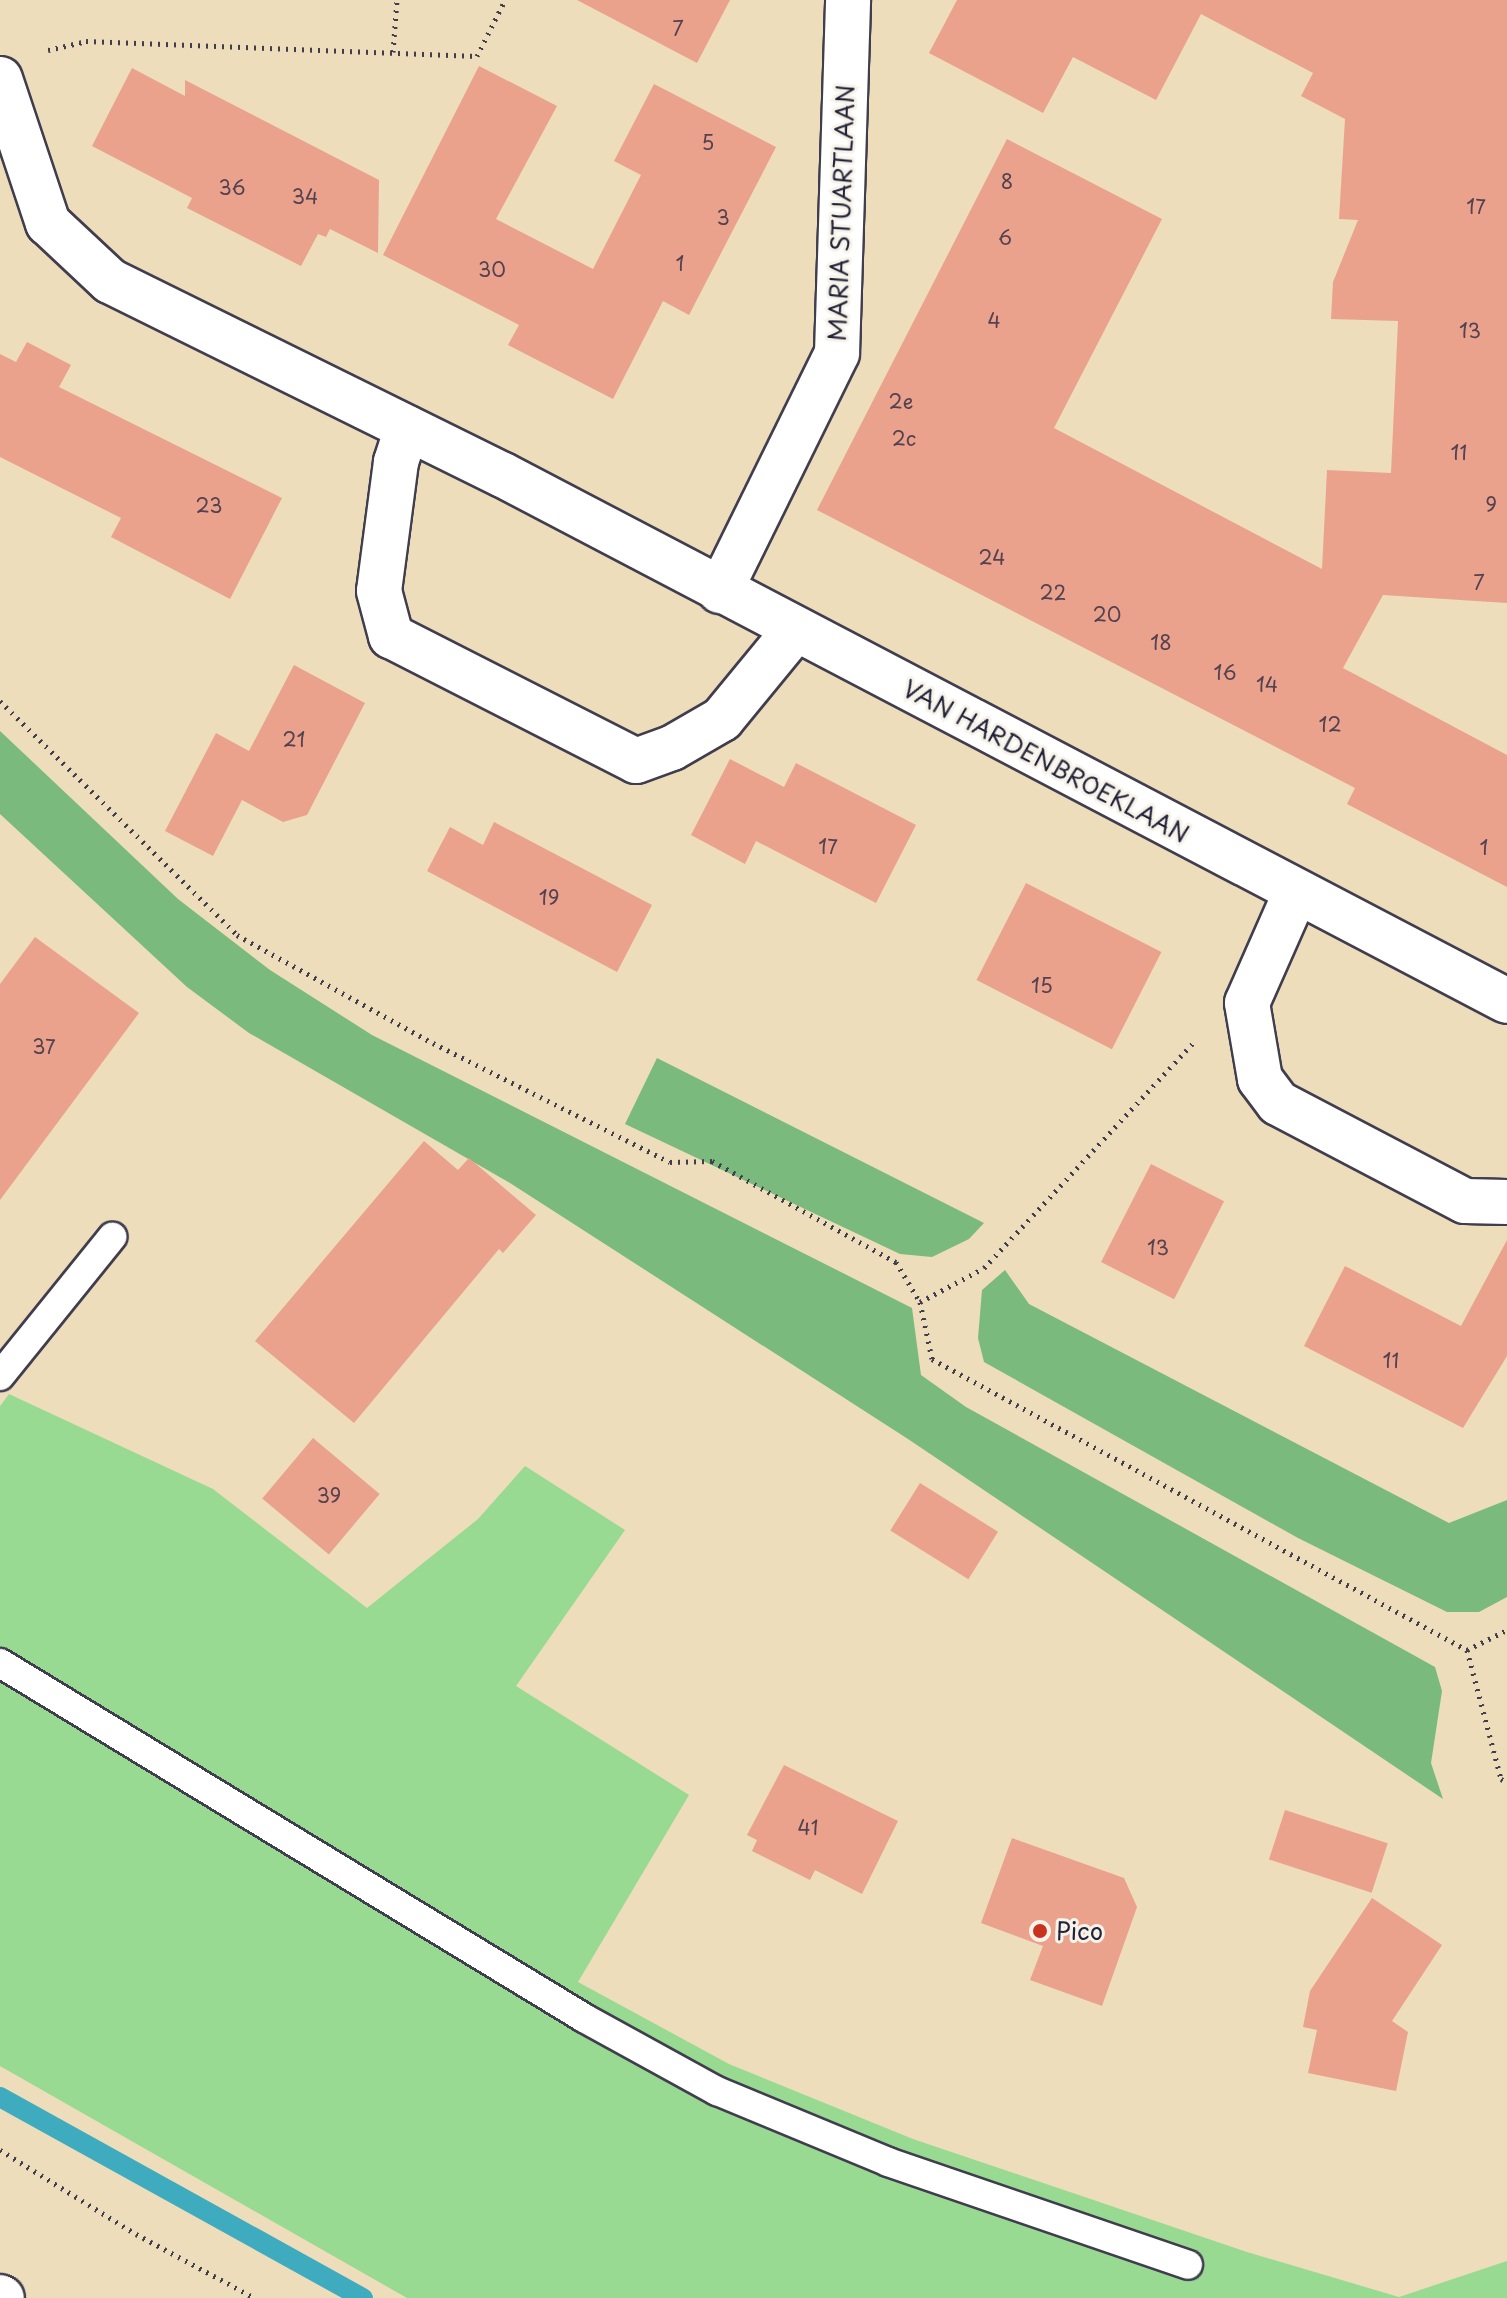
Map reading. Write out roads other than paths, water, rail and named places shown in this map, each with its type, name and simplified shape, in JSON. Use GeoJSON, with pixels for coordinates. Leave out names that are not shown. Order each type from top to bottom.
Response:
{"type":"FeatureCollection","features":[{"type":"Feature","properties":{"kind":"street","name":"MARIA STUARTLAAN"},"geometry":{"type":"LineString","coordinates":[[720,591],[837,353],[848,0]]}},
{"type":"Feature","properties":{"kind":"street","name":"VAN HARDENBROEKLAAN"},"geometry":{"type":"LineString","coordinates":[[0,79],[48,223],[110,281],[407,428],[1507,1001]]}},
{"type":"Feature","properties":{"kind":"street"},"geometry":{"type":"LineString","coordinates":[[407,428],[396,462],[379,591],[391,636],[636,761],[672,748],[722,719],[795,630]]}},
{"type":"Feature","properties":{"kind":"street"},"geometry":{"type":"LineString","coordinates":[[1296,892],[1247,1003],[1260,1079],[1278,1103],[1465,1201],[1507,1202]]}},
{"type":"Feature","properties":{"kind":"lane"},"geometry":{"type":"LineString","coordinates":[[0,1376],[112,1237]]}},
{"type":"Feature","properties":{"kind":"lane"},"geometry":{"type":"LineString","coordinates":[[0,1663],[584,2018],[717,2091],[888,2162],[1188,2265]]}},
{"type":"Feature","properties":{"kind":"waterway"},"geometry":{"type":"LineString","coordinates":[[0,2097],[363,2298]]}},
{"type":"Feature","properties":{"kind":"place","name":"Pico"},"geometry":{"type":"Point","coordinates":[1040,1931]}}]}
